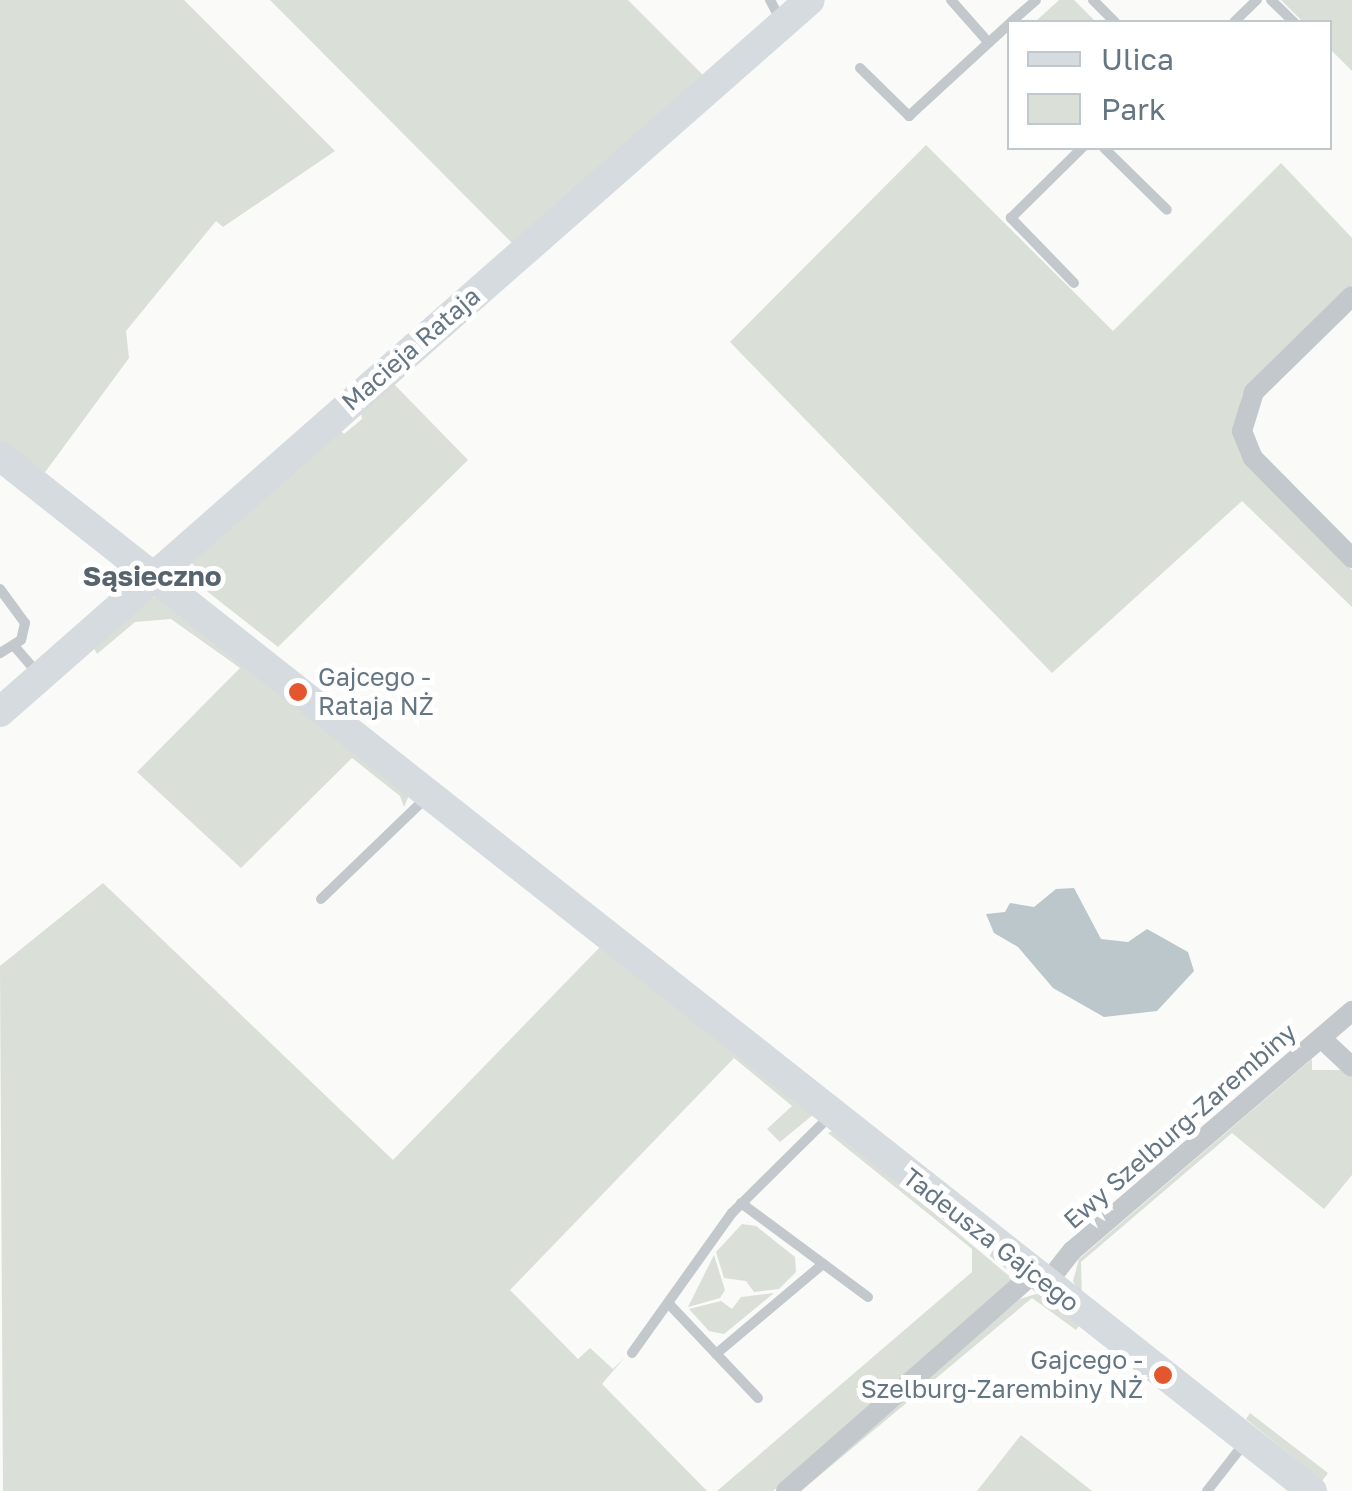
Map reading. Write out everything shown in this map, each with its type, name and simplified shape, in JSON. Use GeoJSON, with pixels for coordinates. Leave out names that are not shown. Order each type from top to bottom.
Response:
{"type":"FeatureCollection","features":[{"type":"Feature","properties":{"kind":"street","name":"Macieja Rataja"},"geometry":{"type":"LineString","coordinates":[[0,712],[777,12],[810,0]]}},
{"type":"Feature","properties":{"kind":"street"},"geometry":{"type":"LineString","coordinates":[[1352,296],[1254,392],[1242,431],[1253,458],[1352,558]]}},
{"type":"Feature","properties":{"kind":"street","name":"Tadeusza Gajcego"},"geometry":{"type":"LineString","coordinates":[[0,456],[1312,1491]]}},
{"type":"Feature","properties":{"kind":"street","name":"Ewy Szelburg-Zarembiny"},"geometry":{"type":"LineString","coordinates":[[786,1491],[1352,1011]]}},
{"type":"Feature","properties":{"kind":"street"},"geometry":{"type":"LineString","coordinates":[[1320,1038],[1352,1066]]}},
{"type":"Feature","properties":{"kind":"lane"},"geometry":{"type":"LineString","coordinates":[[951,0],[989,43]]}},
{"type":"Feature","properties":{"kind":"lane"},"geometry":{"type":"LineString","coordinates":[[1014,20],[1036,0]]}},
{"type":"Feature","properties":{"kind":"lane"},"geometry":{"type":"LineString","coordinates":[[1093,0],[1114,20]]}},
{"type":"Feature","properties":{"kind":"lane"},"geometry":{"type":"LineString","coordinates":[[1236,20],[1257,0]]}},
{"type":"Feature","properties":{"kind":"lane"},"geometry":{"type":"LineString","coordinates":[[1271,0],[1292,20]]}},
{"type":"Feature","properties":{"kind":"lane"},"geometry":{"type":"LineString","coordinates":[[860,68],[909,116],[1007,27]]}},
{"type":"Feature","properties":{"kind":"lane"},"geometry":{"type":"LineString","coordinates":[[1074,282],[1011,218],[1080,150]]}},
{"type":"Feature","properties":{"kind":"lane"},"geometry":{"type":"LineString","coordinates":[[1106,150],[1167,210]]}},
{"type":"Feature","properties":{"kind":"lane"},"geometry":{"type":"LineString","coordinates":[[0,589],[23,615],[24,632],[14,647],[0,653]]}},
{"type":"Feature","properties":{"kind":"lane"},"geometry":{"type":"LineString","coordinates":[[14,647],[40,676]]}},
{"type":"Feature","properties":{"kind":"lane"},"geometry":{"type":"LineString","coordinates":[[320,899],[429,795]]}},
{"type":"Feature","properties":{"kind":"lane"},"geometry":{"type":"LineString","coordinates":[[632,1353],[741,1203],[832,1114]]}},
{"type":"Feature","properties":{"kind":"lane"},"geometry":{"type":"LineString","coordinates":[[741,1203],[868,1298]]}},
{"type":"Feature","properties":{"kind":"lane"},"geometry":{"type":"LineString","coordinates":[[716,1354],[824,1264]]}},
{"type":"Feature","properties":{"kind":"lane"},"geometry":{"type":"LineString","coordinates":[[670,1305],[758,1398]]}},
{"type":"Feature","properties":{"kind":"lane"},"geometry":{"type":"LineString","coordinates":[[1206,1491],[1247,1440]]}},
{"type":"Feature","properties":{"kind":"green space"},"geometry":{"type":"Polygon","coordinates":[[[0,0],[184,0],[335,151],[223,227],[216,221],[126,331],[129,358],[43,475],[0,442],[0,0]]]}},
{"type":"Feature","properties":{"kind":"green space"},"geometry":{"type":"Polygon","coordinates":[[[270,0],[628,0],[708,80],[515,246],[270,0]]]}},
{"type":"Feature","properties":{"kind":"green space"},"geometry":{"type":"Polygon","coordinates":[[[1059,0],[1074,0],[1094,20],[1037,20],[1059,0]]]}},
{"type":"Feature","properties":{"kind":"green space"},"geometry":{"type":"Polygon","coordinates":[[[1281,0],[1352,0],[1352,71],[1332,51],[1332,20],[1301,20],[1281,0]]]}},
{"type":"Feature","properties":{"kind":"green space"},"geometry":{"type":"Polygon","coordinates":[[[926,145],[1113,331],[1281,163],[1352,238],[1352,285],[1242,395],[1235,429],[1264,480],[1352,570],[1352,607],[1242,501],[1052,673],[730,342],[926,145]]]}},
{"type":"Feature","properties":{"kind":"green space"},"geometry":{"type":"Polygon","coordinates":[[[389,379],[468,460],[278,647],[204,589],[204,576],[191,562],[336,426],[344,434],[362,419],[360,404],[389,379]]]}},
{"type":"Feature","properties":{"kind":"green space"},"geometry":{"type":"Polygon","coordinates":[[[151,597],[161,598],[410,793],[404,807],[400,796],[352,758],[241,868],[137,772],[240,668],[171,619],[135,622],[97,654],[90,641],[151,597]]]}},
{"type":"Feature","properties":{"kind":"green space"},"geometry":{"type":"Polygon","coordinates":[[[103,883],[393,1160],[601,946],[814,1114],[780,1142],[767,1129],[792,1106],[734,1058],[510,1290],[578,1359],[590,1348],[613,1369],[625,1357],[602,1384],[707,1491],[3,1491],[0,966],[103,883]]]}},
{"type":"Feature","properties":{"kind":"green space"},"geometry":{"type":"Polygon","coordinates":[[[1312,1059],[1312,1070],[1343,1070],[1352,1077],[1352,1175],[1324,1209],[1232,1133],[1081,1262],[1082,1299],[1073,1281],[1079,1259],[1312,1059]]]}},
{"type":"Feature","properties":{"kind":"green space"},"geometry":{"type":"Polygon","coordinates":[[[835,1130],[1014,1280],[773,1491],[717,1491],[972,1272],[972,1249],[828,1133],[835,1130]]]}},
{"type":"Feature","properties":{"kind":"green space"},"geometry":{"type":"Polygon","coordinates":[[[742,1224],[756,1226],[795,1257],[796,1272],[779,1289],[754,1292],[746,1281],[724,1278],[716,1252],[742,1224]]]}},
{"type":"Feature","properties":{"kind":"green space"},"geometry":{"type":"Polygon","coordinates":[[[714,1255],[725,1290],[720,1298],[688,1307],[714,1255]]]}},
{"type":"Feature","properties":{"kind":"green space"},"geometry":{"type":"Polygon","coordinates":[[[774,1293],[724,1334],[709,1331],[689,1309],[721,1301],[732,1309],[741,1297],[774,1293]]]}},
{"type":"Feature","properties":{"kind":"green space"},"geometry":{"type":"Polygon","coordinates":[[[1039,1293],[1081,1323],[1076,1330],[1032,1298],[801,1491],[1020,1299],[1039,1293]]]}},
{"type":"Feature","properties":{"kind":"green space"},"geometry":{"type":"Polygon","coordinates":[[[1250,1413],[1328,1473],[1322,1481],[1246,1419],[1250,1413]]]}},
{"type":"Feature","properties":{"kind":"green space"},"geometry":{"type":"Polygon","coordinates":[[[1021,1435],[1092,1491],[977,1491],[1021,1435]]]}},
{"type":"Feature","properties":{"kind":"shaded area"},"geometry":{"type":"Polygon","coordinates":[[[1074,888],[1101,939],[1128,942],[1147,929],[1188,952],[1194,971],[1157,1011],[1104,1017],[1053,988],[1018,947],[994,933],[986,914],[1005,912],[1010,903],[1034,907],[1056,889],[1074,888]]]}},
{"type":"Feature","properties":{"kind":"place","name":"Gajcego - Rataja NŻ"},"geometry":{"type":"Point","coordinates":[298,692]}},
{"type":"Feature","properties":{"kind":"place","name":"Gajcego - Szelburg-Zarembiny NŻ"},"geometry":{"type":"Point","coordinates":[1163,1375]}},
{"type":"Feature","properties":{"kind":"district","name":"Sąsieczno"},"geometry":{"type":"Point","coordinates":[152,576]}}]}
